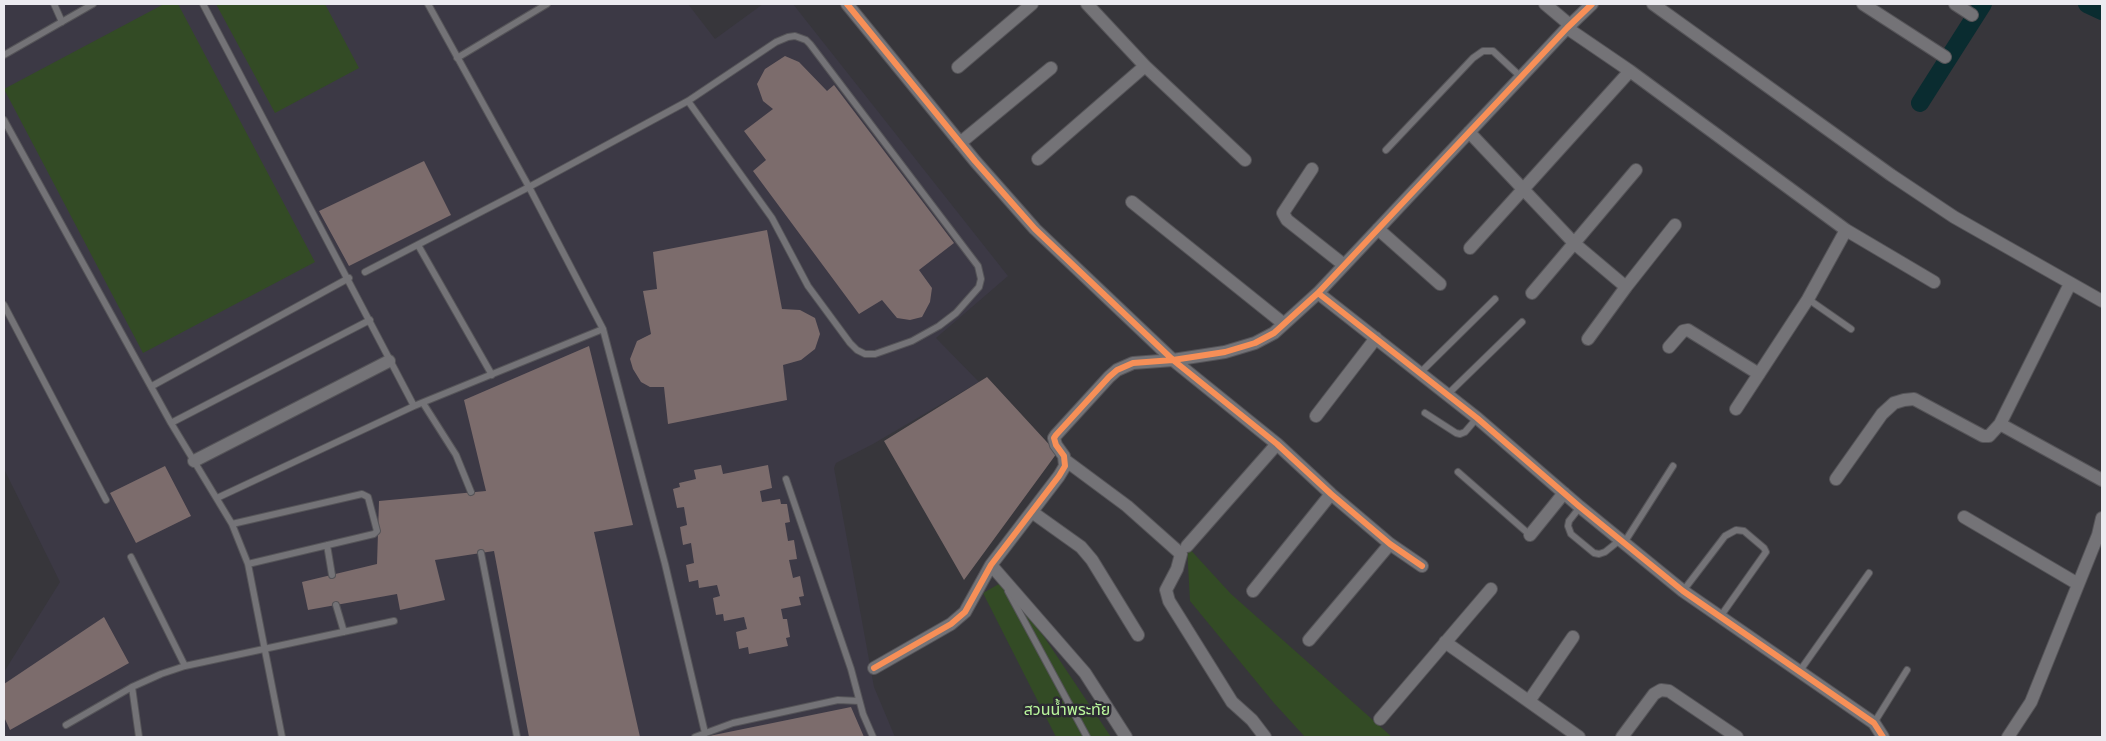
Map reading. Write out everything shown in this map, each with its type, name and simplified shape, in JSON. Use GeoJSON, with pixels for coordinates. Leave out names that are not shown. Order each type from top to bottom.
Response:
{"type":"FeatureCollection","features":[{"type":"Feature","properties":{"kind":"street"},"geometry":{"type":"LineString","coordinates":[[847,4],[960,143],[1035,229],[1173,360],[1276,444],[1390,544],[1422,566]]}},
{"type":"Feature","properties":{"kind":"street"},"geometry":{"type":"LineString","coordinates":[[958,67],[1032,4]]}},
{"type":"Feature","properties":{"kind":"street"},"geometry":{"type":"LineString","coordinates":[[1087,4],[1145,66],[1246,160]]}},
{"type":"Feature","properties":{"kind":"street"},"geometry":{"type":"LineString","coordinates":[[1545,4],[1568,27],[1846,230],[1934,282]]}},
{"type":"Feature","properties":{"kind":"street"},"geometry":{"type":"LineString","coordinates":[[1265,737],[1252,720],[1232,702],[1169,601],[1166,590],[1177,569],[1181,554],[1127,506],[1066,460],[1056,445],[1054,438],[1117,370],[1133,363],[1173,360],[1225,352],[1255,343],[1274,333],[1318,292],[1521,76],[1592,4]]}},
{"type":"Feature","properties":{"kind":"street"},"geometry":{"type":"LineString","coordinates":[[1653,4],[1891,175],[1954,217],[2102,301]]}},
{"type":"Feature","properties":{"kind":"street"},"geometry":{"type":"LineString","coordinates":[[1863,4],[1945,57]]}},
{"type":"Feature","properties":{"kind":"street"},"geometry":{"type":"LineString","coordinates":[[1955,4],[1972,15]]}},
{"type":"Feature","properties":{"kind":"street"},"geometry":{"type":"LineString","coordinates":[[1038,159],[1145,66]]}},
{"type":"Feature","properties":{"kind":"street"},"geometry":{"type":"LineString","coordinates":[[960,143],[1051,68]]}},
{"type":"Feature","properties":{"kind":"street"},"geometry":{"type":"LineString","coordinates":[[1470,248],[1630,71]]}},
{"type":"Feature","properties":{"kind":"street"},"geometry":{"type":"LineString","coordinates":[[1469,132],[1575,244],[1626,287]]}},
{"type":"Feature","properties":{"kind":"street"},"geometry":{"type":"LineString","coordinates":[[1312,169],[1283,213],[1287,220],[1344,265]]}},
{"type":"Feature","properties":{"kind":"street"},"geometry":{"type":"LineString","coordinates":[[1532,293],[1636,170]]}},
{"type":"Feature","properties":{"kind":"street"},"geometry":{"type":"LineString","coordinates":[[1132,202],[1284,324]]}},
{"type":"Feature","properties":{"kind":"street"},"geometry":{"type":"LineString","coordinates":[[1588,339],[1675,225]]}},
{"type":"Feature","properties":{"kind":"street"},"geometry":{"type":"LineString","coordinates":[[1378,229],[1440,284]]}},
{"type":"Feature","properties":{"kind":"street"},"geometry":{"type":"LineString","coordinates":[[1736,409],[1808,299],[1846,230]]}},
{"type":"Feature","properties":{"kind":"street"},"geometry":{"type":"LineString","coordinates":[[1836,480],[1882,414],[1899,401],[1914,399],[1983,436],[1989,436],[2000,424],[2070,284]]}},
{"type":"Feature","properties":{"kind":"street"},"geometry":{"type":"LineString","coordinates":[[1318,292],[1478,418],[1580,508],[1684,591],[1874,723],[1883,737]]}},
{"type":"Feature","properties":{"kind":"street"},"geometry":{"type":"LineString","coordinates":[[1668,347],[1683,331],[1688,330],[1759,374]]}},
{"type":"Feature","properties":{"kind":"street"},"geometry":{"type":"LineString","coordinates":[[1316,416],[1376,338]]}},
{"type":"Feature","properties":{"kind":"street"},"geometry":{"type":"LineString","coordinates":[[194,461],[389,361]]}},
{"type":"Feature","properties":{"kind":"street"},"geometry":{"type":"LineString","coordinates":[[2000,424],[2102,480]]}},
{"type":"Feature","properties":{"kind":"street"},"geometry":{"type":"LineString","coordinates":[[1187,546],[1276,444]]}},
{"type":"Feature","properties":{"kind":"street"},"geometry":{"type":"LineString","coordinates":[[874,668],[951,624],[965,612],[991,565],[1059,476],[1066,460]]}},
{"type":"Feature","properties":{"kind":"street"},"geometry":{"type":"LineString","coordinates":[[1530,535],[1564,493]]}},
{"type":"Feature","properties":{"kind":"street"},"geometry":{"type":"LineString","coordinates":[[1253,591],[1331,494]]}},
{"type":"Feature","properties":{"kind":"street"},"geometry":{"type":"LineString","coordinates":[[1032,512],[1081,547],[1092,560],[1138,635]]}},
{"type":"Feature","properties":{"kind":"street"},"geometry":{"type":"LineString","coordinates":[[1964,517],[2078,584]]}},
{"type":"Feature","properties":{"kind":"street"},"geometry":{"type":"LineString","coordinates":[[2008,737],[2030,702],[2078,584],[2100,536],[2102,518]]}},
{"type":"Feature","properties":{"kind":"street"},"geometry":{"type":"LineString","coordinates":[[1309,640],[1390,544]]}},
{"type":"Feature","properties":{"kind":"street"},"geometry":{"type":"LineString","coordinates":[[991,565],[1001,574],[1085,673],[1126,737]]}},
{"type":"Feature","properties":{"kind":"street"},"geometry":{"type":"LineString","coordinates":[[1380,719],[1491,589]]}},
{"type":"Feature","properties":{"kind":"street"},"geometry":{"type":"LineString","coordinates":[[1529,702],[1573,637]]}},
{"type":"Feature","properties":{"kind":"street"},"geometry":{"type":"LineString","coordinates":[[1445,642],[1579,737]]}},
{"type":"Feature","properties":{"kind":"street"},"geometry":{"type":"LineString","coordinates":[[1622,737],[1654,694],[1661,690],[1669,691],[1737,737]]}},
{"type":"Feature","properties":{"kind":"lane"},"geometry":{"type":"LineString","coordinates":[[54,4],[62,22]]}},
{"type":"Feature","properties":{"kind":"lane"},"geometry":{"type":"LineString","coordinates":[[4,55],[93,4]]}},
{"type":"Feature","properties":{"kind":"lane"},"geometry":{"type":"LineString","coordinates":[[203,4],[414,406]]}},
{"type":"Feature","properties":{"kind":"lane"},"geometry":{"type":"LineString","coordinates":[[428,4],[529,187],[603,329],[666,564],[704,735]]}},
{"type":"Feature","properties":{"kind":"lane"},"geometry":{"type":"LineString","coordinates":[[457,58],[547,4]]}},
{"type":"Feature","properties":{"kind":"lane"},"geometry":{"type":"LineString","coordinates":[[365,272],[529,187],[688,101],[776,42],[788,37],[806,40],[978,266],[981,279],[979,287],[956,313],[939,326],[912,341],[889,351],[875,354],[865,354],[857,350],[850,344],[808,286],[772,218],[688,101]]}},
{"type":"Feature","properties":{"kind":"lane"},"geometry":{"type":"LineString","coordinates":[[1386,150],[1473,58],[1483,51],[1493,51],[1521,76]]}},
{"type":"Feature","properties":{"kind":"lane"},"geometry":{"type":"LineString","coordinates":[[4,120],[171,422],[232,524],[248,564],[282,737]]}},
{"type":"Feature","properties":{"kind":"lane"},"geometry":{"type":"LineString","coordinates":[[418,244],[492,375]]}},
{"type":"Feature","properties":{"kind":"lane"},"geometry":{"type":"LineString","coordinates":[[152,386],[348,278]]}},
{"type":"Feature","properties":{"kind":"lane"},"geometry":{"type":"LineString","coordinates":[[1420,372],[1496,299]]}},
{"type":"Feature","properties":{"kind":"lane"},"geometry":{"type":"LineString","coordinates":[[1808,299],[1851,329]]}},
{"type":"Feature","properties":{"kind":"lane"},"geometry":{"type":"LineString","coordinates":[[4,305],[106,500]]}},
{"type":"Feature","properties":{"kind":"lane"},"geometry":{"type":"LineString","coordinates":[[171,422],[370,320]]}},
{"type":"Feature","properties":{"kind":"lane"},"geometry":{"type":"LineString","coordinates":[[1448,394],[1522,322]]}},
{"type":"Feature","properties":{"kind":"lane"},"geometry":{"type":"LineString","coordinates":[[217,498],[414,406],[603,329]]}},
{"type":"Feature","properties":{"kind":"lane"},"geometry":{"type":"LineString","coordinates":[[423,403],[456,455],[471,492]]}},
{"type":"Feature","properties":{"kind":"lane"},"geometry":{"type":"LineString","coordinates":[[1426,413],[1460,434],[1465,432],[1478,418]]}},
{"type":"Feature","properties":{"kind":"lane"},"geometry":{"type":"LineString","coordinates":[[1580,508],[1569,521],[1568,526],[1571,534],[1594,553],[1605,552],[1622,541],[1673,466]]}},
{"type":"Feature","properties":{"kind":"lane"},"geometry":{"type":"LineString","coordinates":[[1458,472],[1530,535]]}},
{"type":"Feature","properties":{"kind":"lane"},"geometry":{"type":"LineString","coordinates":[[786,479],[851,669],[863,714],[873,737]]}},
{"type":"Feature","properties":{"kind":"lane"},"geometry":{"type":"LineString","coordinates":[[232,524],[362,494],[368,496],[377,531],[372,535],[248,564]]}},
{"type":"Feature","properties":{"kind":"lane"},"geometry":{"type":"LineString","coordinates":[[1684,591],[1725,536],[1736,530],[1744,531],[1764,548],[1766,552],[1720,617]]}},
{"type":"Feature","properties":{"kind":"lane"},"geometry":{"type":"LineString","coordinates":[[327,545],[332,575]]}},
{"type":"Feature","properties":{"kind":"lane"},"geometry":{"type":"LineString","coordinates":[[481,552],[517,737]]}},
{"type":"Feature","properties":{"kind":"lane"},"geometry":{"type":"LineString","coordinates":[[131,557],[185,666]]}},
{"type":"Feature","properties":{"kind":"lane"},"geometry":{"type":"LineString","coordinates":[[1800,672],[1870,573]]}},
{"type":"Feature","properties":{"kind":"lane"},"geometry":{"type":"LineString","coordinates":[[1001,574],[1007,590],[1087,737]]}},
{"type":"Feature","properties":{"kind":"lane"},"geometry":{"type":"LineString","coordinates":[[336,605],[344,632]]}},
{"type":"Feature","properties":{"kind":"lane"},"geometry":{"type":"LineString","coordinates":[[66,725],[132,687],[160,674],[185,666],[394,622]]}},
{"type":"Feature","properties":{"kind":"lane"},"geometry":{"type":"LineString","coordinates":[[1874,723],[1907,670]]}},
{"type":"Feature","properties":{"kind":"lane"},"geometry":{"type":"LineString","coordinates":[[132,687],[139,737]]}},
{"type":"Feature","properties":{"kind":"lane"},"geometry":{"type":"LineString","coordinates":[[695,737],[733,723],[838,700],[859,701]]}},
{"type":"Feature","properties":{"kind":"shaded area"},"geometry":{"type":"Polygon","coordinates":[[[4,4],[688,4],[715,39],[763,4],[793,4],[1008,276],[936,338],[979,382],[873,444],[836,463],[834,468],[874,687],[895,737],[4,737],[4,672],[60,582],[4,469],[4,4]]]}},
{"type":"Feature","properties":{"kind":"green space"},"geometry":{"type":"Polygon","coordinates":[[[164,4],[178,4],[315,262],[143,353],[4,89],[164,4]]]}},
{"type":"Feature","properties":{"kind":"green space"},"geometry":{"type":"Polygon","coordinates":[[[216,4],[325,4],[359,68],[275,113],[216,4]]]}},
{"type":"Feature","properties":{"kind":"green space"},"geometry":{"type":"Polygon","coordinates":[[[1187,546],[1231,594],[1392,737],[1305,737],[1274,703],[1190,601],[1187,546]]]}},
{"type":"Feature","properties":{"kind":"green space","name":"สวนน้ำพระทัย"},"geometry":{"type":"Polygon","coordinates":[[[1006,580],[1111,737],[1056,737],[983,593],[1006,580]]]}},
{"type":"Feature","properties":{"kind":"building"},"geometry":{"type":"Polygon","coordinates":[[[785,56],[799,62],[827,91],[834,85],[954,243],[919,270],[932,288],[930,302],[922,317],[910,320],[897,318],[882,300],[859,314],[753,171],[766,160],[744,131],[773,109],[763,101],[757,84],[765,69],[785,56]]]}},
{"type":"Feature","properties":{"kind":"building"},"geometry":{"type":"Polygon","coordinates":[[[424,161],[451,215],[349,266],[319,211],[424,161]]]}},
{"type":"Feature","properties":{"kind":"building"},"geometry":{"type":"Polygon","coordinates":[[[767,230],[782,309],[800,310],[815,318],[820,334],[815,349],[801,360],[783,365],[787,400],[668,424],[664,387],[650,387],[641,382],[633,369],[630,359],[637,341],[651,334],[643,291],[657,289],[653,252],[767,230]]]}},
{"type":"Feature","properties":{"kind":"building"},"geometry":{"type":"Polygon","coordinates":[[[589,346],[633,525],[594,532],[640,737],[529,737],[494,551],[435,560],[445,600],[400,610],[397,594],[308,610],[302,582],[377,564],[379,501],[486,491],[464,400],[589,346]]]}},
{"type":"Feature","properties":{"kind":"building"},"geometry":{"type":"Polygon","coordinates":[[[987,377],[1057,453],[964,580],[884,441],[987,377]]]}},
{"type":"Feature","properties":{"kind":"building"},"geometry":{"type":"Polygon","coordinates":[[[721,465],[723,474],[768,465],[772,488],[760,491],[762,502],[780,499],[781,504],[787,504],[790,522],[785,523],[788,541],[794,540],[797,559],[789,560],[793,578],[800,576],[804,596],[799,597],[801,605],[781,609],[783,619],[787,619],[790,637],[786,638],[788,646],[749,654],[748,647],[739,649],[736,632],[747,629],[744,617],[724,621],[723,614],[716,615],[713,598],[720,596],[717,585],[699,588],[698,580],[689,582],[686,565],[694,563],[691,543],[683,545],[680,527],[687,525],[684,507],[677,508],[673,489],[680,487],[679,483],[696,479],[694,470],[721,465]]]}},
{"type":"Feature","properties":{"kind":"building"},"geometry":{"type":"Polygon","coordinates":[[[165,466],[191,516],[136,543],[110,493],[165,466]]]}},
{"type":"Feature","properties":{"kind":"building"},"geometry":{"type":"Polygon","coordinates":[[[104,617],[129,663],[10,730],[4,717],[4,684],[104,617]]]}},
{"type":"Feature","properties":{"kind":"building"},"geometry":{"type":"Polygon","coordinates":[[[851,707],[864,737],[709,737],[709,736],[851,707]]]}},
{"type":"Feature","properties":{"kind":"waterway"},"geometry":{"type":"LineString","coordinates":[[1920,103],[1983,4]]}},
{"type":"Feature","properties":{"kind":"waterway"},"geometry":{"type":"LineString","coordinates":[[2087,4],[2102,11]]}},
{"type":"Feature","properties":{"kind":"cycle path"},"geometry":{"type":"LineString","coordinates":[[847,4],[975,161],[1035,229],[1173,360],[1277,444],[1331,494],[1390,544],[1422,566]]}},
{"type":"Feature","properties":{"kind":"cycle path"},"geometry":{"type":"LineString","coordinates":[[874,668],[951,624],[965,612],[991,565],[1065,466],[1064,456],[1056,445],[1054,438],[1109,377],[1117,370],[1133,363],[1173,360],[1225,352],[1255,343],[1274,333],[1318,293],[1567,28],[1592,4]]}},
{"type":"Feature","properties":{"kind":"cycle path"},"geometry":{"type":"LineString","coordinates":[[1318,293],[1477,418],[1580,507],[1683,591],[1874,723],[1883,737]]}}]}
